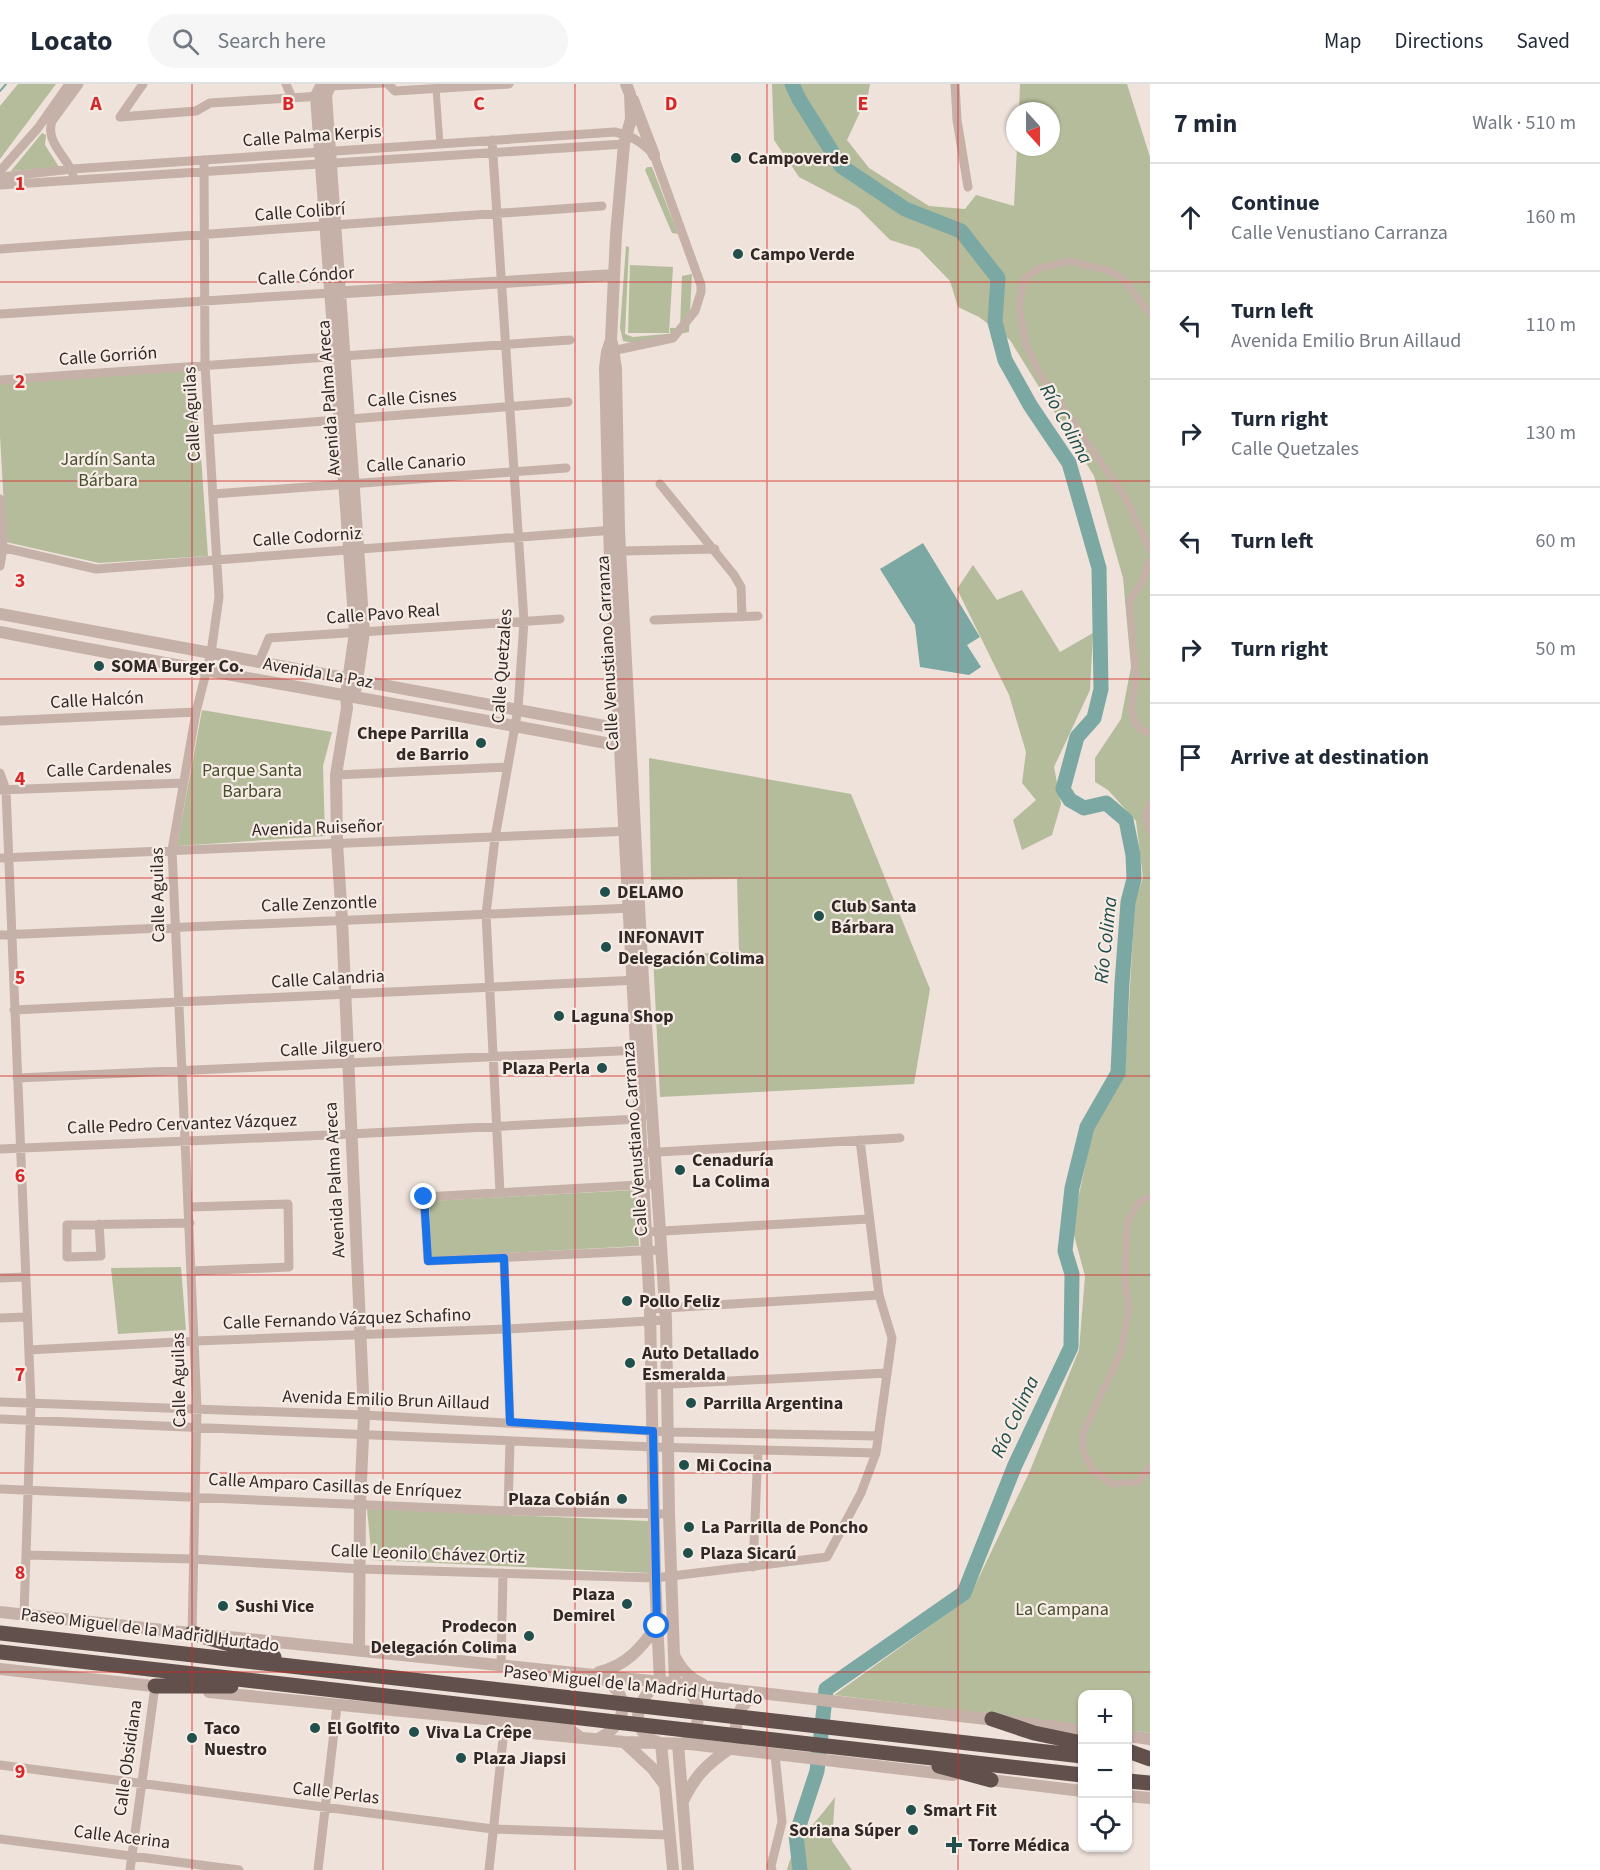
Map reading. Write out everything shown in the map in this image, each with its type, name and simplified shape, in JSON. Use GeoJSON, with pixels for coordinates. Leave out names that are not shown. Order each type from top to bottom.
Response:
{"type":"FeatureCollection","features":[{"type":"Feature","properties":{"kind":"highway"},"geometry":{"type":"LineString","coordinates":[[0,1626],[53,1639]]}},
{"type":"Feature","properties":{"kind":"highway","name":"Paseo Miguel de la Madrid Hurtado"},"geometry":{"type":"LineString","coordinates":[[0,1633],[1078,1755]]}},
{"type":"Feature","properties":{"kind":"highway"},"geometry":{"type":"LineString","coordinates":[[192,1633],[314,1669]]}},
{"type":"Feature","properties":{"kind":"highway","name":"Paseo Miguel de la Madrid Hurtado"},"geometry":{"type":"LineString","coordinates":[[0,1652],[1078,1774]]}},
{"type":"Feature","properties":{"kind":"highway"},"geometry":{"type":"LineString","coordinates":[[155,1686],[312,1687]]}},
{"type":"Feature","properties":{"kind":"highway"},"geometry":{"type":"LineString","coordinates":[[992,1719],[1034,1733],[1078,1742]]}},
{"type":"Feature","properties":{"kind":"highway"},"geometry":{"type":"LineString","coordinates":[[887,1752],[991,1780]]}},
{"type":"Feature","properties":{"kind":"highway"},"geometry":{"type":"LineString","coordinates":[[1132,1752],[1150,1759]]}},
{"type":"Feature","properties":{"kind":"highway"},"geometry":{"type":"LineString","coordinates":[[1132,1762],[1150,1764]]}},
{"type":"Feature","properties":{"kind":"highway"},"geometry":{"type":"LineString","coordinates":[[1132,1781],[1150,1783]]}},
{"type":"Feature","properties":{"kind":"street"},"geometry":{"type":"LineString","coordinates":[[0,171],[38,128],[69,84]]}},
{"type":"Feature","properties":{"kind":"street"},"geometry":{"type":"LineString","coordinates":[[76,180],[72,169],[57,150],[50,126],[79,84]]}},
{"type":"Feature","properties":{"kind":"street"},"geometry":{"type":"LineString","coordinates":[[143,84],[120,117],[195,111],[210,103],[292,98],[325,89],[383,84]]}},
{"type":"Feature","properties":{"kind":"street"},"geometry":{"type":"LineString","coordinates":[[286,84],[292,98]]}},
{"type":"Feature","properties":{"kind":"street"},"geometry":{"type":"LineString","coordinates":[[392,88],[436,89],[509,84]]}},
{"type":"Feature","properties":{"kind":"street"},"geometry":{"type":"LineString","coordinates":[[955,84],[957,120],[968,187]]}},
{"type":"Feature","properties":{"kind":"street","name":"Avenida Palma Areca"},"geometry":{"type":"LineString","coordinates":[[325,89],[325,158],[360,632],[336,775],[337,843],[364,1415],[360,1503],[359,1650]]}},
{"type":"Feature","properties":{"kind":"street"},"geometry":{"type":"LineString","coordinates":[[436,89],[440,144]]}},
{"type":"Feature","properties":{"kind":"street"},"geometry":{"type":"LineString","coordinates":[[611,348],[673,338],[695,311],[701,292],[701,285],[654,154],[628,89]]}},
{"type":"Feature","properties":{"kind":"street","name":"Calle Venustiano Carranza"},"geometry":{"type":"LineString","coordinates":[[628,89],[631,119],[626,139],[614,275],[611,401],[614,530],[618,558],[638,980],[642,1050],[651,1113],[648,1153],[650,1185],[647,1251],[651,1315],[655,1578],[660,1682]]}},
{"type":"Feature","properties":{"kind":"street","name":"Calle Palma Kerpis"},"geometry":{"type":"LineString","coordinates":[[0,184],[204,171],[492,140],[615,132],[626,139]]}},
{"type":"Feature","properties":{"kind":"street"},"geometry":{"type":"LineString","coordinates":[[626,139],[641,141],[654,154]]}},
{"type":"Feature","properties":{"kind":"street","name":"Calle Palma Kerpis"},"geometry":{"type":"LineString","coordinates":[[0,177],[72,169],[204,160],[493,153],[626,139]]}},
{"type":"Feature","properties":{"kind":"street","name":"Calle Quetzales"},"geometry":{"type":"LineString","coordinates":[[492,140],[524,621],[518,709],[495,838],[486,914],[500,1193]]}},
{"type":"Feature","properties":{"kind":"street","name":"Calle Aguilas"},"geometry":{"type":"LineString","coordinates":[[192,1633],[197,1408],[172,850],[196,712],[211,653],[219,597],[205,365],[204,160]]}},
{"type":"Feature","properties":{"kind":"street","name":"Calle Colibrí"},"geometry":{"type":"LineString","coordinates":[[0,249],[602,206]]}},
{"type":"Feature","properties":{"kind":"street"},"geometry":{"type":"LineString","coordinates":[[1150,314],[1125,281],[1110,271],[1070,261],[1040,268],[1024,279],[1019,307],[1026,345],[1040,375],[1125,498],[1150,550]]}},
{"type":"Feature","properties":{"kind":"street","name":"Calle Cóndor"},"geometry":{"type":"LineString","coordinates":[[0,314],[614,275]]}},
{"type":"Feature","properties":{"kind":"street","name":"Calle Gorrión"},"geometry":{"type":"LineString","coordinates":[[0,380],[570,340]]}},
{"type":"Feature","properties":{"kind":"street","name":"Calle Cisnes"},"geometry":{"type":"LineString","coordinates":[[209,430],[568,402]]}},
{"type":"Feature","properties":{"kind":"street","name":"Calle Canario"},"geometry":{"type":"LineString","coordinates":[[213,494],[566,468]]}},
{"type":"Feature","properties":{"kind":"street"},"geometry":{"type":"LineString","coordinates":[[660,484],[715,549],[741,587],[742,616]]}},
{"type":"Feature","properties":{"kind":"street"},"geometry":{"type":"LineString","coordinates":[[0,499],[2,547],[0,566]]}},
{"type":"Feature","properties":{"kind":"street","name":"Calle Codorniz"},"geometry":{"type":"LineString","coordinates":[[2,547],[96,569],[614,530]]}},
{"type":"Feature","properties":{"kind":"street"},"geometry":{"type":"LineString","coordinates":[[618,558],[715,549]]}},
{"type":"Feature","properties":{"kind":"street"},"geometry":{"type":"LineString","coordinates":[[1150,560],[1143,580],[1129,602],[1136,675],[1131,709],[1137,727],[1150,734]]}},
{"type":"Feature","properties":{"kind":"street","name":"Avenida La Paz"},"geometry":{"type":"LineString","coordinates":[[0,614],[625,730]]}},
{"type":"Feature","properties":{"kind":"street"},"geometry":{"type":"LineString","coordinates":[[654,620],[758,616]]}},
{"type":"Feature","properties":{"kind":"street","name":"Calle Pavo Real"},"geometry":{"type":"LineString","coordinates":[[259,662],[269,638],[560,619]]}},
{"type":"Feature","properties":{"kind":"street","name":"Avenida La Paz"},"geometry":{"type":"LineString","coordinates":[[0,632],[206,672],[626,747]]}},
{"type":"Feature","properties":{"kind":"street","name":"Calle Halcón"},"geometry":{"type":"LineString","coordinates":[[0,721],[196,712]]}},
{"type":"Feature","properties":{"kind":"street"},"geometry":{"type":"LineString","coordinates":[[336,775],[508,767]]}},
{"type":"Feature","properties":{"kind":"street"},"geometry":{"type":"LineString","coordinates":[[0,773],[3,790],[4,858],[11,934],[31,1404],[24,1615]]}},
{"type":"Feature","properties":{"kind":"street","name":"Calle Cardenales"},"geometry":{"type":"LineString","coordinates":[[3,790],[183,783]]}},
{"type":"Feature","properties":{"kind":"street"},"geometry":{"type":"LineString","coordinates":[[1150,804],[1145,817],[1150,831]]}},
{"type":"Feature","properties":{"kind":"street","name":"Avenida Ruiseñor"},"geometry":{"type":"LineString","coordinates":[[4,858],[630,831]]}},
{"type":"Feature","properties":{"kind":"street","name":"Calle Zenzontle"},"geometry":{"type":"LineString","coordinates":[[0,935],[635,908]]}},
{"type":"Feature","properties":{"kind":"street","name":"Calle Calandria"},"geometry":{"type":"LineString","coordinates":[[14,1010],[638,980]]}},
{"type":"Feature","properties":{"kind":"street","name":"Calle Venustiano Carranza"},"geometry":{"type":"LineString","coordinates":[[642,1050],[639,1119],[648,1153]]}},
{"type":"Feature","properties":{"kind":"street","name":"Calle Jilguero"},"geometry":{"type":"LineString","coordinates":[[16,1078],[642,1050]]}},
{"type":"Feature","properties":{"kind":"street","name":"Calle Pedro Cervantez Vázquez"},"geometry":{"type":"LineString","coordinates":[[0,1149],[497,1127],[639,1119],[651,1113]]}},
{"type":"Feature","properties":{"kind":"street"},"geometry":{"type":"LineString","coordinates":[[648,1153],[900,1138]]}},
{"type":"Feature","properties":{"kind":"street"},"geometry":{"type":"LineString","coordinates":[[860,1140],[879,1295],[892,1338],[876,1453]]}},
{"type":"Feature","properties":{"kind":"street"},"geometry":{"type":"LineString","coordinates":[[650,1185],[424,1197],[428,1261],[661,1250]]}},
{"type":"Feature","properties":{"kind":"street","name":"Calle Venustiano Carranza"},"geometry":{"type":"LineString","coordinates":[[650,1185],[660,1231],[666,1314],[670,1577],[675,1684]]}},
{"type":"Feature","properties":{"kind":"street"},"geometry":{"type":"LineString","coordinates":[[1150,1196],[1138,1203],[1126,1223],[1125,1284],[1129,1307],[1121,1352],[1083,1433],[1083,1450],[1093,1471],[1112,1484],[1138,1482],[1150,1467]]}},
{"type":"Feature","properties":{"kind":"street"},"geometry":{"type":"LineString","coordinates":[[189,1207],[288,1204],[289,1267],[192,1271]]}},
{"type":"Feature","properties":{"kind":"street"},"geometry":{"type":"LineString","coordinates":[[647,1232],[868,1219]]}},
{"type":"Feature","properties":{"kind":"street"},"geometry":{"type":"LineString","coordinates":[[99,1224],[100,1256],[67,1257],[67,1225],[99,1224],[190,1223]]}},
{"type":"Feature","properties":{"kind":"street"},"geometry":{"type":"LineString","coordinates":[[504,1258],[510,1422]]}},
{"type":"Feature","properties":{"kind":"street"},"geometry":{"type":"LineString","coordinates":[[0,1278],[25,1277]]}},
{"type":"Feature","properties":{"kind":"street","name":"Calle Fernando Vázquez Schafino"},"geometry":{"type":"LineString","coordinates":[[29,1350],[506,1329],[879,1295]]}},
{"type":"Feature","properties":{"kind":"street"},"geometry":{"type":"LineString","coordinates":[[0,1318],[27,1317]]}},
{"type":"Feature","properties":{"kind":"street"},"geometry":{"type":"LineString","coordinates":[[652,1385],[887,1373]]}},
{"type":"Feature","properties":{"kind":"street","name":"Avenida Emilio Brun Aillaud"},"geometry":{"type":"LineString","coordinates":[[0,1402],[364,1415],[668,1432],[878,1436]]}},
{"type":"Feature","properties":{"kind":"street","name":"Avenida Emilio Brun Aillaud"},"geometry":{"type":"LineString","coordinates":[[0,1419],[668,1448],[876,1453]]}},
{"type":"Feature","properties":{"kind":"street"},"geometry":{"type":"LineString","coordinates":[[508,1511],[510,1441]]}},
{"type":"Feature","properties":{"kind":"street"},"geometry":{"type":"LineString","coordinates":[[753,1567],[758,1450]]}},
{"type":"Feature","properties":{"kind":"street","name":"Calle Leonilo Chávez Ortiz"},"geometry":{"type":"LineString","coordinates":[[26,1555],[193,1559],[361,1569],[670,1577],[827,1557],[861,1493],[876,1453]]}},
{"type":"Feature","properties":{"kind":"street","name":"Calle Amparo Casillas de Enríquez"},"geometry":{"type":"LineString","coordinates":[[0,1489],[508,1511],[669,1514]]}},
{"type":"Feature","properties":{"kind":"street"},"geometry":{"type":"LineString","coordinates":[[501,1665],[503,1573]]}},
{"type":"Feature","properties":{"kind":"street"},"geometry":{"type":"LineString","coordinates":[[0,1612],[709,1687],[1078,1729]]}},
{"type":"Feature","properties":{"kind":"street"},"geometry":{"type":"LineString","coordinates":[[592,1675],[612,1669],[629,1659],[657,1626]]}},
{"type":"Feature","properties":{"kind":"street"},"geometry":{"type":"LineString","coordinates":[[673,1653],[693,1680],[709,1687]]}},
{"type":"Feature","properties":{"kind":"street"},"geometry":{"type":"LineString","coordinates":[[0,1669],[337,1706],[505,1721],[532,1732],[580,1738],[729,1749],[1078,1790]]}},
{"type":"Feature","properties":{"kind":"street"},"geometry":{"type":"LineString","coordinates":[[592,1675],[612,1684],[619,1692],[623,1711],[614,1728],[597,1740]]}},
{"type":"Feature","properties":{"kind":"street"},"geometry":{"type":"LineString","coordinates":[[660,1682],[644,1695],[638,1715],[644,1732],[655,1741],[662,1743]]}},
{"type":"Feature","properties":{"kind":"street"},"geometry":{"type":"LineString","coordinates":[[675,1684],[685,1688],[693,1695],[698,1703],[699,1713],[698,1723],[693,1732],[678,1744]]}},
{"type":"Feature","properties":{"kind":"street","name":"Calle Obsidiana"},"geometry":{"type":"LineString","coordinates":[[130,1870],[155,1686]]}},
{"type":"Feature","properties":{"kind":"street"},"geometry":{"type":"LineString","coordinates":[[756,1752],[741,1742],[736,1724],[737,1716],[743,1705],[758,1693]]}},
{"type":"Feature","properties":{"kind":"street"},"geometry":{"type":"LineString","coordinates":[[318,1870],[337,1706]]}},
{"type":"Feature","properties":{"kind":"street"},"geometry":{"type":"LineString","coordinates":[[489,1870],[505,1721]]}},
{"type":"Feature","properties":{"kind":"street"},"geometry":{"type":"LineString","coordinates":[[1132,1737],[1150,1739]]}},
{"type":"Feature","properties":{"kind":"street"},"geometry":{"type":"LineString","coordinates":[[624,1742],[652,1768],[664,1784]]}},
{"type":"Feature","properties":{"kind":"street"},"geometry":{"type":"LineString","coordinates":[[662,1743],[673,1870]]}},
{"type":"Feature","properties":{"kind":"street"},"geometry":{"type":"LineString","coordinates":[[678,1744],[688,1870]]}},
{"type":"Feature","properties":{"kind":"street"},"geometry":{"type":"LineString","coordinates":[[683,1802],[693,1780],[729,1749]]}},
{"type":"Feature","properties":{"kind":"street"},"geometry":{"type":"LineString","coordinates":[[772,1870],[782,1822],[775,1755]]}},
{"type":"Feature","properties":{"kind":"street","name":"Calle Perlas"},"geometry":{"type":"LineString","coordinates":[[0,1765],[326,1809],[493,1828],[669,1835]]}},
{"type":"Feature","properties":{"kind":"street"},"geometry":{"type":"LineString","coordinates":[[1132,1796],[1150,1798]]}},
{"type":"Feature","properties":{"kind":"street","name":"Calle Acerina"},"geometry":{"type":"LineString","coordinates":[[0,1839],[239,1870]]}},
{"type":"Feature","properties":{"kind":"green space"},"geometry":{"type":"Polygon","coordinates":[[[18,84],[56,84],[0,159],[0,106],[18,84]]]}},
{"type":"Feature","properties":{"kind":"green space","name":"La Campana"},"geometry":{"type":"Polygon","coordinates":[[[772,84],[870,84],[868,95],[847,140],[869,168],[929,206],[965,209],[976,195],[1014,206],[1017,156],[1060,156],[1060,102],[1019,102],[1020,84],[1127,84],[1150,157],[1150,1733],[1132,1731],[1132,1690],[1078,1690],[1078,1725],[834,1695],[969,1598],[1029,1473],[1079,1350],[1085,1276],[1072,1228],[1095,1119],[1125,1072],[1135,901],[1143,878],[1136,821],[1108,790],[1095,782],[1095,758],[1121,719],[1131,667],[1123,578],[1094,476],[1010,340],[979,317],[958,307],[950,281],[919,249],[890,240],[858,208],[799,177],[774,140],[772,84]]]}},
{"type":"Feature","properties":{"kind":"green space"},"geometry":{"type":"Polygon","coordinates":[[[42,133],[46,135],[45,145],[59,167],[11,171],[42,133]]]}},
{"type":"Feature","properties":{"kind":"green space"},"geometry":{"type":"Polygon","coordinates":[[[647,167],[652,167],[678,234],[672,233],[645,170],[647,167]]]}},
{"type":"Feature","properties":{"kind":"green space"},"geometry":{"type":"Polygon","coordinates":[[[626,246],[629,247],[625,334],[633,337],[677,333],[670,333],[670,328],[680,328],[682,276],[692,274],[689,332],[633,343],[623,341],[620,328],[626,246]]]}},
{"type":"Feature","properties":{"kind":"green space"},"geometry":{"type":"Polygon","coordinates":[[[630,265],[673,267],[669,333],[628,333],[630,265]]]}},
{"type":"Feature","properties":{"kind":"green space","name":"Jardín Santa Bárbara"},"geometry":{"type":"Polygon","coordinates":[[[195,370],[208,556],[99,563],[6,542],[0,436],[0,383],[195,370]]]}},
{"type":"Feature","properties":{"kind":"green space"},"geometry":{"type":"Polygon","coordinates":[[[973,565],[997,600],[1022,590],[1060,652],[1093,633],[1090,690],[1054,767],[1061,804],[1052,835],[1022,850],[1013,820],[1036,800],[1022,783],[1026,752],[1009,695],[957,589],[973,565]]]}},
{"type":"Feature","properties":{"kind":"green space","name":"Parque Santa Barbara"},"geometry":{"type":"Polygon","coordinates":[[[202,710],[332,732],[323,766],[325,836],[177,846],[202,710]]]}},
{"type":"Feature","properties":{"kind":"green space","name":"Club Santa Bárbara"},"geometry":{"type":"Polygon","coordinates":[[[649,758],[851,794],[930,989],[914,1084],[660,1097],[653,955],[739,952],[737,879],[651,880],[649,758]]]}},
{"type":"Feature","properties":{"kind":"green space"},"geometry":{"type":"Polygon","coordinates":[[[636,1190],[639,1246],[431,1257],[429,1201],[636,1190]]]}},
{"type":"Feature","properties":{"kind":"green space"},"geometry":{"type":"Polygon","coordinates":[[[181,1267],[186,1330],[118,1334],[111,1268],[181,1267]]]}},
{"type":"Feature","properties":{"kind":"green space"},"geometry":{"type":"Polygon","coordinates":[[[367,1509],[648,1521],[650,1573],[372,1560],[367,1509]]]}},
{"type":"Feature","properties":{"kind":"green space"},"geometry":{"type":"Polygon","coordinates":[[[835,1797],[832,1841],[852,1870],[787,1870],[801,1840],[835,1797]]]}},
{"type":"Feature","properties":{"kind":"water"},"geometry":{"type":"Polygon","coordinates":[[[923,543],[980,637],[967,645],[981,667],[969,675],[920,667],[915,625],[880,569],[923,543]]]}},
{"type":"Feature","properties":{"kind":"waterway"},"geometry":{"type":"LineString","coordinates":[[0,91],[6,84]]}},
{"type":"Feature","properties":{"kind":"waterway","name":"Río Colima"},"geometry":{"type":"LineString","coordinates":[[792,84],[841,166],[905,209],[961,231],[998,278],[995,322],[1005,360],[1030,405],[1069,463],[1099,568],[1101,689],[1094,718],[1077,737],[1063,789],[1070,800],[1084,808],[1106,803],[1126,820],[1133,855],[1134,879],[1128,902],[1118,1073],[1087,1127],[1072,1188],[1065,1251],[1072,1274],[1071,1347],[1015,1465],[964,1593],[826,1689],[817,1771],[796,1835],[800,1870]]}},
{"type":"Feature","properties":{"kind":"place","name":"Campoverde"},"geometry":{"type":"Point","coordinates":[736,158]}},
{"type":"Feature","properties":{"kind":"place","name":"Campo Verde"},"geometry":{"type":"Point","coordinates":[738,254]}},
{"type":"Feature","properties":{"kind":"place","name":"SOMA Burger Co."},"geometry":{"type":"Point","coordinates":[99,666]}},
{"type":"Feature","properties":{"kind":"place","name":"Chepe Parrilla de Barrio"},"geometry":{"type":"Point","coordinates":[481,743]}},
{"type":"Feature","properties":{"kind":"place","name":"DELAMO"},"geometry":{"type":"Point","coordinates":[605,892]}},
{"type":"Feature","properties":{"kind":"place","name":"Club Santa Bárbara"},"geometry":{"type":"Point","coordinates":[819,916]}},
{"type":"Feature","properties":{"kind":"place","name":"INFONAVIT Delegación Colima"},"geometry":{"type":"Point","coordinates":[606,947]}},
{"type":"Feature","properties":{"kind":"place","name":"Laguna Shop"},"geometry":{"type":"Point","coordinates":[559,1016]}},
{"type":"Feature","properties":{"kind":"place","name":"Plaza Perla"},"geometry":{"type":"Point","coordinates":[602,1068]}},
{"type":"Feature","properties":{"kind":"place","name":"Cenaduría La Colima"},"geometry":{"type":"Point","coordinates":[680,1170]}},
{"type":"Feature","properties":{"kind":"place","name":"Pollo Feliz"},"geometry":{"type":"Point","coordinates":[627,1301]}},
{"type":"Feature","properties":{"kind":"place","name":"Auto Detallado Esmeralda"},"geometry":{"type":"Point","coordinates":[630,1363]}},
{"type":"Feature","properties":{"kind":"place","name":"Parrilla Argentina"},"geometry":{"type":"Point","coordinates":[691,1403]}},
{"type":"Feature","properties":{"kind":"place","name":"Mi Cocina"},"geometry":{"type":"Point","coordinates":[684,1465]}},
{"type":"Feature","properties":{"kind":"place","name":"Plaza Cobián"},"geometry":{"type":"Point","coordinates":[622,1499]}},
{"type":"Feature","properties":{"kind":"place","name":"La Parrilla de Poncho"},"geometry":{"type":"Point","coordinates":[689,1527]}},
{"type":"Feature","properties":{"kind":"place","name":"Plaza Sicarú"},"geometry":{"type":"Point","coordinates":[688,1553]}},
{"type":"Feature","properties":{"kind":"place","name":"Plaza Demirel"},"geometry":{"type":"Point","coordinates":[627,1604]}},
{"type":"Feature","properties":{"kind":"place","name":"Sushi Vice"},"geometry":{"type":"Point","coordinates":[223,1606]}},
{"type":"Feature","properties":{"kind":"place","name":"Prodecon Delegación Colima"},"geometry":{"type":"Point","coordinates":[529,1636]}},
{"type":"Feature","properties":{"kind":"place","name":"El Golfito"},"geometry":{"type":"Point","coordinates":[315,1728]}},
{"type":"Feature","properties":{"kind":"place","name":"Viva La Crêpe"},"geometry":{"type":"Point","coordinates":[414,1732]}},
{"type":"Feature","properties":{"kind":"place","name":"Taco Nuestro"},"geometry":{"type":"Point","coordinates":[192,1738]}},
{"type":"Feature","properties":{"kind":"place","name":"Plaza Jiapsi"},"geometry":{"type":"Point","coordinates":[461,1758]}},
{"type":"Feature","properties":{"kind":"place","name":"Smart Fit"},"geometry":{"type":"Point","coordinates":[911,1810]}},
{"type":"Feature","properties":{"kind":"place","name":"Soriana Súper"},"geometry":{"type":"Point","coordinates":[913,1830]}},
{"type":"Feature","properties":{"kind":"place","name":"Torre Médica"},"geometry":{"type":"Point","coordinates":[954,1845]}},
{"type":"Feature","properties":{"kind":"route"},"geometry":{"type":"LineString","coordinates":[[424,1197],[428,1261],[504,1258],[510,1422],[653,1431],[657,1626]]}}]}
